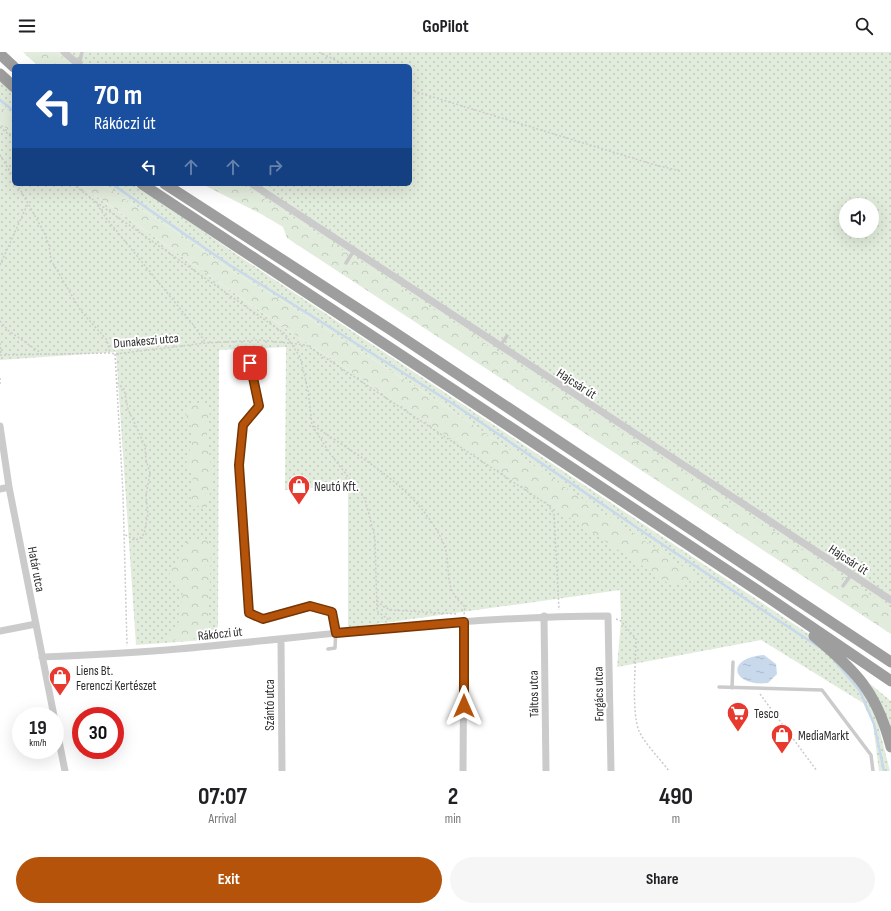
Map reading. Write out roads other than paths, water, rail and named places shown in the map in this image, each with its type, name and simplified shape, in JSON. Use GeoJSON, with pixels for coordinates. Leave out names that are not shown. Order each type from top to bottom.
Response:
{"type":"FeatureCollection","features":[{"type":"Feature","properties":{"kind":"highway"},"geometry":{"type":"LineString","coordinates":[[0,54],[12,65]]}},
{"type":"Feature","properties":{"kind":"highway"},"geometry":{"type":"LineString","coordinates":[[0,74],[12,85]]}},
{"type":"Feature","properties":{"kind":"highway"},"geometry":{"type":"LineString","coordinates":[[145,186],[891,680]]}},
{"type":"Feature","properties":{"kind":"highway"},"geometry":{"type":"LineString","coordinates":[[168,186],[391,330],[891,662]]}},
{"type":"Feature","properties":{"kind":"highway"},"geometry":{"type":"LineString","coordinates":[[769,598],[844,661],[858,677],[877,704],[891,747]]}},
{"type":"Feature","properties":{"kind":"street"},"geometry":{"type":"LineString","coordinates":[[64,52],[77,64]]}},
{"type":"Feature","properties":{"kind":"street","name":"Hajcsár út"},"geometry":{"type":"LineString","coordinates":[[255,186],[499,347],[891,600]]}},
{"type":"Feature","properties":{"kind":"street","name":"Határ utca"},"geometry":{"type":"LineString","coordinates":[[0,426],[9,487],[52,707]]}},
{"type":"Feature","properties":{"kind":"street"},"geometry":{"type":"LineString","coordinates":[[0,489],[9,487]]}},
{"type":"Feature","properties":{"kind":"street","name":"Rákóczi út"},"geometry":{"type":"LineString","coordinates":[[42,657],[126,653],[336,633],[544,616],[608,616]]}},
{"type":"Feature","properties":{"kind":"street","name":"Táltos utca"},"geometry":{"type":"LineString","coordinates":[[544,616],[546,771]]}},
{"type":"Feature","properties":{"kind":"street","name":"Forgács utca"},"geometry":{"type":"LineString","coordinates":[[608,616],[611,771]]}},
{"type":"Feature","properties":{"kind":"street"},"geometry":{"type":"LineString","coordinates":[[463,771],[464,622]]}},
{"type":"Feature","properties":{"kind":"street"},"geometry":{"type":"LineString","coordinates":[[0,631],[36,624]]}},
{"type":"Feature","properties":{"kind":"street","name":"Szántó utca"},"geometry":{"type":"LineString","coordinates":[[281,639],[282,771]]}},
{"type":"Feature","properties":{"kind":"street"},"geometry":{"type":"LineString","coordinates":[[63,759],[65,771]]}},
{"type":"Feature","properties":{"kind":"lane"},"geometry":{"type":"LineString","coordinates":[[79,64],[82,52]]}},
{"type":"Feature","properties":{"kind":"lane"},"geometry":{"type":"LineString","coordinates":[[346,263],[354,252]]}},
{"type":"Feature","properties":{"kind":"lane"},"geometry":{"type":"LineString","coordinates":[[499,347],[507,336]]}},
{"type":"Feature","properties":{"kind":"lane"},"geometry":{"type":"LineString","coordinates":[[247,349],[259,406],[243,425],[239,465],[249,613],[263,619],[310,606],[332,612],[336,633],[335,648],[328,648]]}},
{"type":"Feature","properties":{"kind":"lane"},"geometry":{"type":"LineString","coordinates":[[843,586],[851,575]]}},
{"type":"Feature","properties":{"kind":"lane"},"geometry":{"type":"LineString","coordinates":[[732,688],[733,662]]}},
{"type":"Feature","properties":{"kind":"lane"},"geometry":{"type":"LineString","coordinates":[[719,687],[822,690],[871,755],[873,771]]}},
{"type":"Feature","properties":{"kind":"water"},"geometry":{"type":"Polygon","coordinates":[[[764,655],[776,664],[777,674],[768,683],[756,683],[747,681],[740,677],[738,666],[743,661],[751,657],[764,655]]]}},
{"type":"Feature","properties":{"kind":"waterway"},"geometry":{"type":"LineString","coordinates":[[0,100],[12,109]]}},
{"type":"Feature","properties":{"kind":"waterway"},"geometry":{"type":"LineString","coordinates":[[115,186],[228,264],[455,405],[645,533],[819,647]]}},
{"type":"Feature","properties":{"kind":"waterway"},"geometry":{"type":"LineString","coordinates":[[834,660],[860,691],[874,724],[884,771]]}},
{"type":"Feature","properties":{"kind":"place","name":"Neutó Kft."},"geometry":{"type":"Point","coordinates":[299,506]}},
{"type":"Feature","properties":{"kind":"place","name":"Liens Bt. Ferenczi Kertészet"},"geometry":{"type":"Point","coordinates":[60,696]}},
{"type":"Feature","properties":{"kind":"place","name":"Tesco"},"geometry":{"type":"Point","coordinates":[738,732]}},
{"type":"Feature","properties":{"kind":"place","name":"MediaMarkt"},"geometry":{"type":"Point","coordinates":[782,754]}}]}
